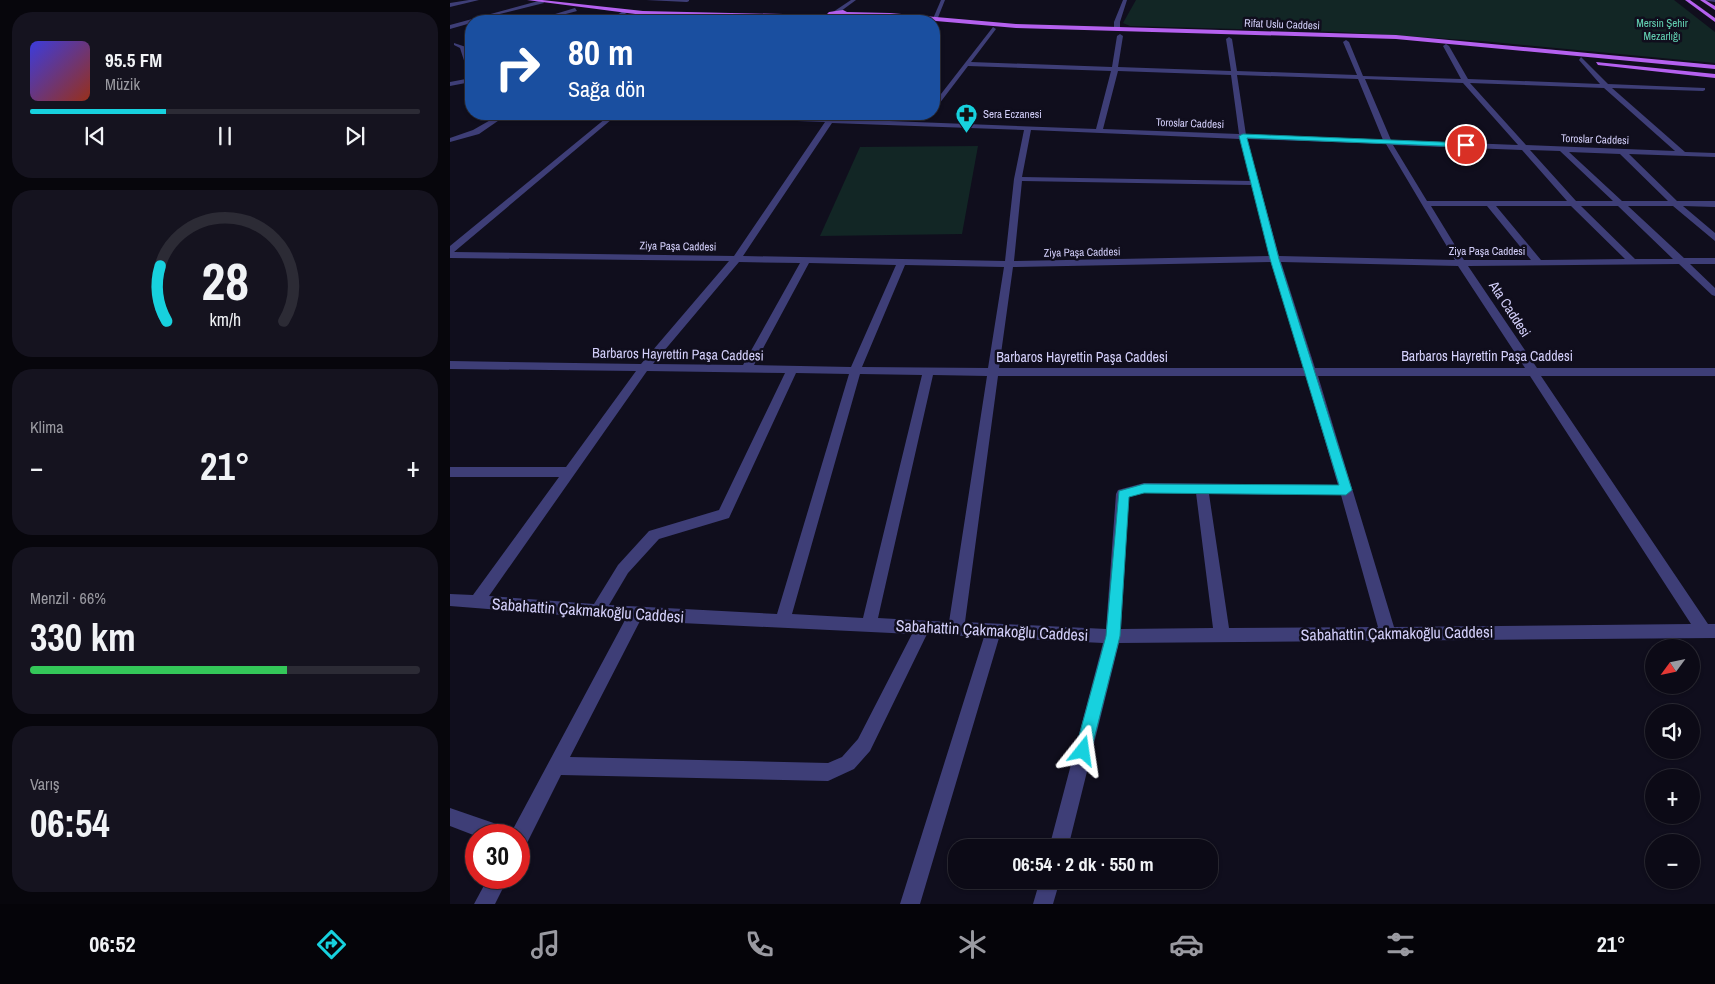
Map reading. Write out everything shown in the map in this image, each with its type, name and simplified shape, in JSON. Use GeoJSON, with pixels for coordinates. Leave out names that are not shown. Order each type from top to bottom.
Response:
{"type":"FeatureCollection","features":[{"type":"Feature","properties":{"kind":"main road"},"geometry":{"type":"LineString","coordinates":[[520,0],[660,14],[692,15]]}},
{"type":"Feature","properties":{"kind":"main road"},"geometry":{"type":"LineString","coordinates":[[560,0],[669,11],[780,15]]}},
{"type":"Feature","properties":{"kind":"main road"},"geometry":{"type":"LineString","coordinates":[[1687,0],[1715,20]]}},
{"type":"Feature","properties":{"kind":"main road"},"geometry":{"type":"LineString","coordinates":[[1703,0],[1715,8]]}},
{"type":"Feature","properties":{"kind":"main road","name":"Rifat Uslu Caddesi"},"geometry":{"type":"LineString","coordinates":[[940,22],[1396,37],[1577,51],[1715,66]]}},
{"type":"Feature","properties":{"kind":"main road","name":"Rifat Uslu Caddesi"},"geometry":{"type":"LineString","coordinates":[[940,23],[993,30],[1120,36],[1446,46],[1715,72]]}},
{"type":"Feature","properties":{"kind":"main road"},"geometry":{"type":"LineString","coordinates":[[1581,59],[1612,66],[1715,76]]}},
{"type":"Feature","properties":{"kind":"street"},"geometry":{"type":"LineString","coordinates":[[450,5],[477,0]]}},
{"type":"Feature","properties":{"kind":"street"},"geometry":{"type":"LineString","coordinates":[[648,0],[688,0]]}},
{"type":"Feature","properties":{"kind":"street"},"geometry":{"type":"LineString","coordinates":[[669,11],[688,0]]}},
{"type":"Feature","properties":{"kind":"street"},"geometry":{"type":"LineString","coordinates":[[838,15],[854,0]]}},
{"type":"Feature","properties":{"kind":"street"},"geometry":{"type":"LineString","coordinates":[[839,15],[863,0]]}},
{"type":"Feature","properties":{"kind":"street"},"geometry":{"type":"LineString","coordinates":[[937,15],[943,0]]}},
{"type":"Feature","properties":{"kind":"street"},"geometry":{"type":"LineString","coordinates":[[1117,29],[1117,22],[1125,0]]}},
{"type":"Feature","properties":{"kind":"street"},"geometry":{"type":"LineString","coordinates":[[1703,0],[1715,1]]}},
{"type":"Feature","properties":{"kind":"street"},"geometry":{"type":"LineString","coordinates":[[450,2],[464,3]]}},
{"type":"Feature","properties":{"kind":"street"},"geometry":{"type":"LineString","coordinates":[[494,15],[542,2]]}},
{"type":"Feature","properties":{"kind":"street"},"geometry":{"type":"LineString","coordinates":[[557,15],[575,10]]}},
{"type":"Feature","properties":{"kind":"street"},"geometry":{"type":"LineString","coordinates":[[620,15],[627,11]]}},
{"type":"Feature","properties":{"kind":"street"},"geometry":{"type":"LineString","coordinates":[[450,27],[465,23]]}},
{"type":"Feature","properties":{"kind":"street"},"geometry":{"type":"LineString","coordinates":[[940,99],[993,30]]}},
{"type":"Feature","properties":{"kind":"street"},"geometry":{"type":"LineString","coordinates":[[1099,130],[1115,69],[1120,36]]}},
{"type":"Feature","properties":{"kind":"street"},"geometry":{"type":"LineString","coordinates":[[1229,39],[1243,136],[1275,259],[1311,372],[1388,633]]}},
{"type":"Feature","properties":{"kind":"street"},"geometry":{"type":"LineString","coordinates":[[453,44],[464,42]]}},
{"type":"Feature","properties":{"kind":"street","name":"Ata Caddesi"},"geometry":{"type":"LineString","coordinates":[[1346,42],[1388,142],[1461,263],[1709,630]]}},
{"type":"Feature","properties":{"kind":"street"},"geometry":{"type":"LineString","coordinates":[[453,44],[463,48],[465,54]]}},
{"type":"Feature","properties":{"kind":"street"},"geometry":{"type":"LineString","coordinates":[[1446,46],[1466,82],[1574,204],[1632,261]]}},
{"type":"Feature","properties":{"kind":"street"},"geometry":{"type":"LineString","coordinates":[[1581,59],[1606,86],[1683,154]]}},
{"type":"Feature","properties":{"kind":"street"},"geometry":{"type":"LineString","coordinates":[[967,64],[1703,89]]}},
{"type":"Feature","properties":{"kind":"street"},"geometry":{"type":"LineString","coordinates":[[450,84],[465,81]]}},
{"type":"Feature","properties":{"kind":"street"},"geometry":{"type":"LineString","coordinates":[[450,140],[476,132],[496,120]]}},
{"type":"Feature","properties":{"kind":"street"},"geometry":{"type":"LineString","coordinates":[[450,251],[608,120]]}},
{"type":"Feature","properties":{"kind":"street"},"geometry":{"type":"LineString","coordinates":[[477,602],[643,369],[737,258],[830,120]]}},
{"type":"Feature","properties":{"kind":"street","name":"Toroslar Caddesi"},"geometry":{"type":"LineString","coordinates":[[830,120],[1715,155]]}},
{"type":"Feature","properties":{"kind":"street"},"geometry":{"type":"LineString","coordinates":[[956,629],[1009,264],[1018,179],[1028,127]]}},
{"type":"Feature","properties":{"kind":"street"},"geometry":{"type":"LineString","coordinates":[[1562,149],[1715,293]]}},
{"type":"Feature","properties":{"kind":"street"},"geometry":{"type":"LineString","coordinates":[[1622,151],[1675,204],[1715,238]]}},
{"type":"Feature","properties":{"kind":"street"},"geometry":{"type":"LineString","coordinates":[[1018,179],[1255,183]]}},
{"type":"Feature","properties":{"kind":"street"},"geometry":{"type":"LineString","coordinates":[[1425,203],[1715,204]]}},
{"type":"Feature","properties":{"kind":"street"},"geometry":{"type":"LineString","coordinates":[[1489,203],[1538,262]]}},
{"type":"Feature","properties":{"kind":"street","name":"Ziya Paşa Caddesi"},"geometry":{"type":"LineString","coordinates":[[450,256],[737,258],[1009,264],[1275,259],[1461,263],[1715,261]]}},
{"type":"Feature","properties":{"kind":"street"},"geometry":{"type":"LineString","coordinates":[[746,370],[807,260]]}},
{"type":"Feature","properties":{"kind":"street"},"geometry":{"type":"LineString","coordinates":[[783,621],[855,371],[902,262]]}},
{"type":"Feature","properties":{"kind":"street","name":"Barbaros Hayrettin Paşa Caddesi"},"geometry":{"type":"LineString","coordinates":[[450,365],[928,372],[1715,372]]}},
{"type":"Feature","properties":{"kind":"street"},"geometry":{"type":"LineString","coordinates":[[598,611],[623,569],[654,534],[724,514],[791,370]]}},
{"type":"Feature","properties":{"kind":"street"},"geometry":{"type":"LineString","coordinates":[[869,625],[928,372]]}},
{"type":"Feature","properties":{"kind":"street"},"geometry":{"type":"LineString","coordinates":[[450,472],[570,472]]}},
{"type":"Feature","properties":{"kind":"street"},"geometry":{"type":"LineString","coordinates":[[1060,839],[1113,636],[1123,494],[1144,488],[1346,490]]}},
{"type":"Feature","properties":{"kind":"street"},"geometry":{"type":"LineString","coordinates":[[1202,489],[1222,635]]}},
{"type":"Feature","properties":{"kind":"street","name":"Sabahattin Çakmakoğlu Caddesi"},"geometry":{"type":"LineString","coordinates":[[450,600],[636,614],[1113,636],[1709,630]]}},
{"type":"Feature","properties":{"kind":"street"},"geometry":{"type":"LineString","coordinates":[[526,824],[636,614]]}},
{"type":"Feature","properties":{"kind":"street"},"geometry":{"type":"LineString","coordinates":[[557,766],[828,772],[848,763],[864,745],[922,627]]}},
{"type":"Feature","properties":{"kind":"street"},"geometry":{"type":"LineString","coordinates":[[910,904],[994,630]]}},
{"type":"Feature","properties":{"kind":"street"},"geometry":{"type":"LineString","coordinates":[[450,817],[470,824]]}},
{"type":"Feature","properties":{"kind":"street"},"geometry":{"type":"LineString","coordinates":[[484,904],[492,889]]}},
{"type":"Feature","properties":{"kind":"street"},"geometry":{"type":"LineString","coordinates":[[1044,904],[1048,889]]}},
{"type":"Feature","properties":{"kind":"green space","name":"Mersin Şehir Mezarlığı"},"geometry":{"type":"Polygon","coordinates":[[[1136,0],[1674,0],[1715,32],[1715,63],[1482,41],[1341,32],[1130,26],[1123,23],[1136,0]]]}},
{"type":"Feature","properties":{"kind":"green space"},"geometry":{"type":"Polygon","coordinates":[[[978,146],[962,234],[820,236],[860,147],[978,146]]]}},
{"type":"Feature","properties":{"kind":"place","name":"Sera Eczanesi"},"geometry":{"type":"Point","coordinates":[967,133]}},
{"type":"Feature","properties":{"kind":"route"},"geometry":{"type":"LineString","coordinates":[[1083,751],[1113,636],[1123,494],[1144,488],[1346,490],[1275,259],[1243,136],[1466,145]]}}]}
